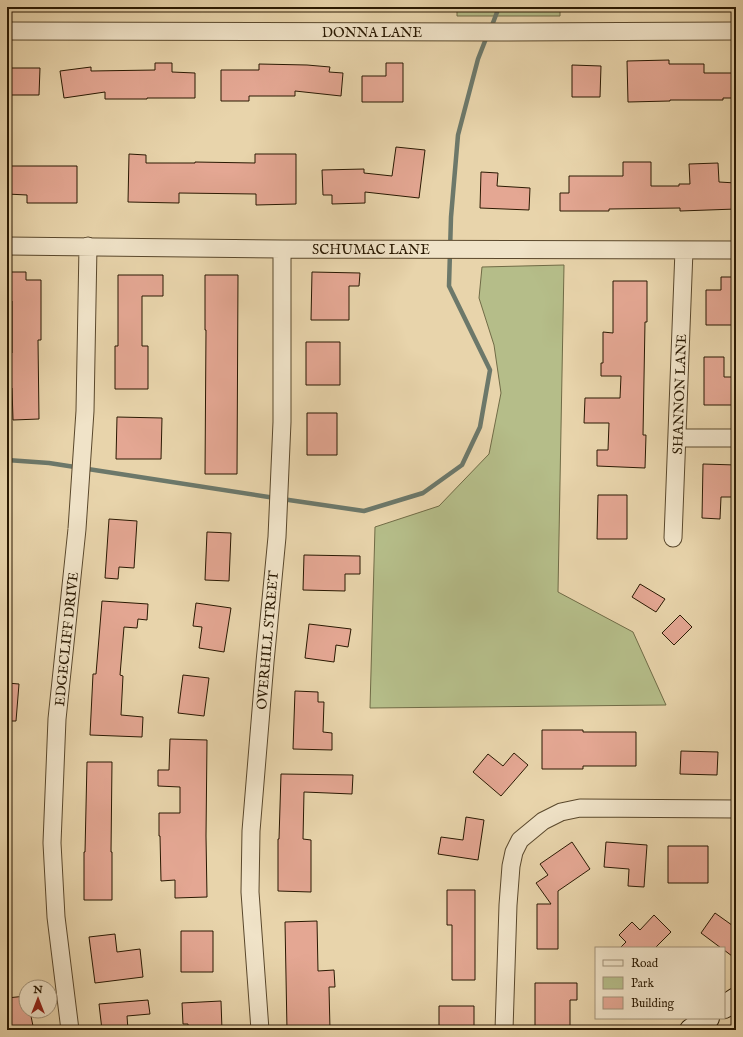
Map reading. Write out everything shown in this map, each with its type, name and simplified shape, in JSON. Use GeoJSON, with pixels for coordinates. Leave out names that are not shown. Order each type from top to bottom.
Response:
{"type":"FeatureCollection","features":[{"type":"Feature","properties":{"kind":"main road"},"geometry":{"type":"LineString","coordinates":[[725,1007],[736,999]]}},
{"type":"Feature","properties":{"kind":"street","name":"DONNA LANE"},"geometry":{"type":"LineString","coordinates":[[7,31],[736,31]]}},
{"type":"Feature","properties":{"kind":"street","name":"SCHUMAC LANE"},"geometry":{"type":"LineString","coordinates":[[7,246],[282,249],[736,250]]}},
{"type":"Feature","properties":{"kind":"street","name":"EDGECLIFF DRIVE"},"geometry":{"type":"LineString","coordinates":[[70,1030],[56,917],[52,843],[57,720],[77,529],[85,411],[88,246]]}},
{"type":"Feature","properties":{"kind":"street","name":"OVERHILL STREET"},"geometry":{"type":"LineString","coordinates":[[260,1030],[250,892],[250,832],[277,537],[282,422],[282,249]]}},
{"type":"Feature","properties":{"kind":"street","name":"SHANNON LANE"},"geometry":{"type":"LineString","coordinates":[[673,538],[684,250]]}},
{"type":"Feature","properties":{"kind":"street"},"geometry":{"type":"LineString","coordinates":[[677,438],[736,438]]}},
{"type":"Feature","properties":{"kind":"street"},"geometry":{"type":"LineString","coordinates":[[504,1030],[508,905],[511,866],[514,852],[520,840],[543,821],[561,812],[580,808],[736,809]]}},
{"type":"Feature","properties":{"kind":"green space"},"geometry":{"type":"Polygon","coordinates":[[[457,7],[560,7],[560,16],[457,16],[457,7]]]}},
{"type":"Feature","properties":{"kind":"green space"},"geometry":{"type":"Polygon","coordinates":[[[564,265],[558,592],[633,632],[666,705],[370,708],[375,527],[439,506],[489,454],[501,393],[494,345],[479,298],[482,267],[564,265]]]}},
{"type":"Feature","properties":{"kind":"building"},"geometry":{"type":"Polygon","coordinates":[[[669,60],[669,64],[704,64],[704,73],[736,73],[736,98],[723,98],[723,100],[628,102],[627,61],[669,60]]]}},
{"type":"Feature","properties":{"kind":"building"},"geometry":{"type":"Polygon","coordinates":[[[155,63],[172,63],[172,72],[195,73],[195,98],[105,99],[105,92],[64,98],[60,71],[91,67],[91,71],[155,70],[155,63]]]}},
{"type":"Feature","properties":{"kind":"building"},"geometry":{"type":"Polygon","coordinates":[[[386,63],[403,63],[403,102],[362,102],[362,76],[386,76],[386,63]]]}},
{"type":"Feature","properties":{"kind":"building"},"geometry":{"type":"Polygon","coordinates":[[[259,64],[330,67],[329,72],[343,73],[341,96],[295,91],[295,96],[249,96],[249,101],[221,101],[221,70],[259,70],[259,64]]]}},
{"type":"Feature","properties":{"kind":"building"},"geometry":{"type":"Polygon","coordinates":[[[572,65],[601,66],[600,97],[572,97],[572,65]]]}},
{"type":"Feature","properties":{"kind":"building"},"geometry":{"type":"Polygon","coordinates":[[[7,68],[40,68],[39,95],[7,95],[7,68]]]}},
{"type":"Feature","properties":{"kind":"building"},"geometry":{"type":"Polygon","coordinates":[[[396,147],[425,150],[419,198],[365,192],[365,203],[332,204],[332,195],[323,195],[322,170],[364,169],[364,173],[392,176],[396,147]]]}},
{"type":"Feature","properties":{"kind":"building"},"geometry":{"type":"Polygon","coordinates":[[[129,154],[146,155],[146,163],[255,163],[255,154],[296,154],[296,204],[256,205],[256,194],[179,193],[179,203],[128,202],[129,154]]]}},
{"type":"Feature","properties":{"kind":"building"},"geometry":{"type":"Polygon","coordinates":[[[623,162],[651,162],[651,186],[679,186],[679,184],[690,184],[689,164],[718,163],[719,182],[736,183],[736,209],[680,211],[680,208],[609,209],[609,211],[560,211],[560,193],[569,193],[569,176],[623,176],[623,162]]]}},
{"type":"Feature","properties":{"kind":"building"},"geometry":{"type":"Polygon","coordinates":[[[7,166],[77,166],[77,203],[27,203],[27,195],[7,194],[7,166]]]}},
{"type":"Feature","properties":{"kind":"building"},"geometry":{"type":"Polygon","coordinates":[[[481,172],[498,173],[497,186],[530,188],[529,210],[480,208],[481,172]]]}},
{"type":"Feature","properties":{"kind":"building"},"geometry":{"type":"Polygon","coordinates":[[[7,272],[26,272],[26,280],[41,280],[41,340],[38,340],[39,419],[13,420],[12,388],[7,388],[7,358],[12,353],[12,301],[7,301],[7,272]]]}},
{"type":"Feature","properties":{"kind":"building"},"geometry":{"type":"Polygon","coordinates":[[[312,272],[360,273],[359,286],[349,286],[349,320],[311,320],[312,272]]]}},
{"type":"Feature","properties":{"kind":"building"},"geometry":{"type":"Polygon","coordinates":[[[118,275],[163,275],[163,296],[142,296],[142,346],[148,346],[148,389],[115,389],[115,346],[118,346],[118,275]]]}},
{"type":"Feature","properties":{"kind":"building"},"geometry":{"type":"Polygon","coordinates":[[[205,275],[238,275],[237,474],[205,474],[205,275]]]}},
{"type":"Feature","properties":{"kind":"building"},"geometry":{"type":"Polygon","coordinates":[[[721,277],[736,277],[736,325],[706,325],[706,290],[721,290],[721,277]]]}},
{"type":"Feature","properties":{"kind":"building"},"geometry":{"type":"Polygon","coordinates":[[[613,281],[647,281],[643,435],[646,435],[645,468],[597,466],[597,450],[608,450],[609,423],[584,423],[585,398],[620,398],[621,376],[601,376],[601,363],[603,363],[603,332],[613,333],[613,281]]]}},
{"type":"Feature","properties":{"kind":"building"},"geometry":{"type":"Polygon","coordinates":[[[306,342],[340,342],[340,385],[306,385],[306,342]]]}},
{"type":"Feature","properties":{"kind":"building"},"geometry":{"type":"Polygon","coordinates":[[[704,357],[724,357],[724,377],[736,377],[736,405],[704,405],[704,357]]]}},
{"type":"Feature","properties":{"kind":"building"},"geometry":{"type":"Polygon","coordinates":[[[307,413],[337,413],[337,455],[307,455],[307,413]]]}},
{"type":"Feature","properties":{"kind":"building"},"geometry":{"type":"Polygon","coordinates":[[[117,417],[162,418],[161,459],[116,459],[117,417]]]}},
{"type":"Feature","properties":{"kind":"building"},"geometry":{"type":"Polygon","coordinates":[[[703,464],[736,465],[736,497],[721,497],[720,519],[702,518],[703,464]]]}},
{"type":"Feature","properties":{"kind":"building"},"geometry":{"type":"Polygon","coordinates":[[[598,495],[627,495],[627,539],[597,539],[598,495]]]}},
{"type":"Feature","properties":{"kind":"building"},"geometry":{"type":"Polygon","coordinates":[[[109,519],[137,521],[134,568],[119,567],[118,579],[105,578],[109,519]]]}},
{"type":"Feature","properties":{"kind":"building"},"geometry":{"type":"Polygon","coordinates":[[[207,532],[231,533],[229,581],[205,580],[207,532]]]}},
{"type":"Feature","properties":{"kind":"building"},"geometry":{"type":"Polygon","coordinates":[[[304,555],[360,556],[360,574],[345,574],[345,591],[303,590],[304,555]]]}},
{"type":"Feature","properties":{"kind":"building"},"geometry":{"type":"Polygon","coordinates":[[[640,584],[665,599],[656,612],[632,597],[640,584]]]}},
{"type":"Feature","properties":{"kind":"building"},"geometry":{"type":"Polygon","coordinates":[[[102,601],[148,604],[147,620],[138,619],[137,628],[124,627],[120,675],[123,676],[121,715],[143,717],[142,737],[90,735],[93,674],[96,674],[102,601]]]}},
{"type":"Feature","properties":{"kind":"building"},"geometry":{"type":"Polygon","coordinates":[[[196,603],[231,608],[224,652],[199,648],[202,627],[193,626],[196,603]]]}},
{"type":"Feature","properties":{"kind":"building"},"geometry":{"type":"Polygon","coordinates":[[[680,615],[692,627],[674,645],[662,633],[680,615]]]}},
{"type":"Feature","properties":{"kind":"building"},"geometry":{"type":"Polygon","coordinates":[[[309,624],[351,629],[348,647],[336,645],[334,662],[305,658],[309,624]]]}},
{"type":"Feature","properties":{"kind":"building"},"geometry":{"type":"Polygon","coordinates":[[[183,675],[209,678],[204,716],[178,713],[183,675]]]}},
{"type":"Feature","properties":{"kind":"building"},"geometry":{"type":"Polygon","coordinates":[[[7,683],[19,684],[16,721],[7,721],[7,683]]]}},
{"type":"Feature","properties":{"kind":"building"},"geometry":{"type":"Polygon","coordinates":[[[295,691],[318,692],[318,702],[324,702],[323,732],[332,733],[332,750],[293,749],[295,691]]]}},
{"type":"Feature","properties":{"kind":"building"},"geometry":{"type":"Polygon","coordinates":[[[542,730],[636,732],[636,766],[583,766],[583,769],[542,769],[542,730]]]}},
{"type":"Feature","properties":{"kind":"building"},"geometry":{"type":"Polygon","coordinates":[[[170,739],[207,740],[207,897],[175,898],[175,880],[161,881],[159,813],[180,813],[180,787],[158,786],[158,770],[169,770],[170,739]]]}},
{"type":"Feature","properties":{"kind":"building"},"geometry":{"type":"Polygon","coordinates":[[[681,751],[718,752],[717,775],[680,774],[681,751]]]}},
{"type":"Feature","properties":{"kind":"building"},"geometry":{"type":"Polygon","coordinates":[[[514,753],[528,765],[501,796],[473,772],[488,754],[503,766],[514,753]]]}},
{"type":"Feature","properties":{"kind":"building"},"geometry":{"type":"Polygon","coordinates":[[[87,762],[112,762],[112,900],[84,900],[87,762]]]}},
{"type":"Feature","properties":{"kind":"building"},"geometry":{"type":"Polygon","coordinates":[[[281,774],[353,775],[352,794],[304,792],[303,839],[311,840],[311,892],[278,891],[278,839],[281,774]]]}},
{"type":"Feature","properties":{"kind":"building"},"geometry":{"type":"Polygon","coordinates":[[[466,817],[484,820],[478,860],[438,854],[441,837],[463,840],[466,817]]]}},
{"type":"Feature","properties":{"kind":"building"},"geometry":{"type":"Polygon","coordinates":[[[572,842],[590,869],[558,891],[558,949],[537,949],[537,904],[551,904],[536,883],[548,875],[540,864],[572,842]]]}},
{"type":"Feature","properties":{"kind":"building"},"geometry":{"type":"Polygon","coordinates":[[[606,842],[647,845],[644,887],[628,886],[629,869],[604,867],[606,842]]]}},
{"type":"Feature","properties":{"kind":"building"},"geometry":{"type":"Polygon","coordinates":[[[668,846],[708,846],[708,883],[668,883],[668,846]]]}},
{"type":"Feature","properties":{"kind":"building"},"geometry":{"type":"Polygon","coordinates":[[[447,890],[475,890],[475,980],[452,980],[452,925],[447,925],[447,890]]]}},
{"type":"Feature","properties":{"kind":"building"},"geometry":{"type":"Polygon","coordinates":[[[715,913],[736,928],[736,959],[725,951],[725,947],[720,947],[701,933],[715,913]]]}},
{"type":"Feature","properties":{"kind":"building"},"geometry":{"type":"Polygon","coordinates":[[[654,915],[671,932],[656,947],[621,947],[626,942],[619,935],[632,922],[640,930],[654,915]]]}},
{"type":"Feature","properties":{"kind":"building"},"geometry":{"type":"Polygon","coordinates":[[[317,921],[318,971],[334,970],[335,987],[329,987],[330,1030],[287,1030],[285,922],[317,921]]]}},
{"type":"Feature","properties":{"kind":"building"},"geometry":{"type":"Polygon","coordinates":[[[181,931],[213,931],[213,972],[181,972],[181,931]]]}},
{"type":"Feature","properties":{"kind":"building"},"geometry":{"type":"Polygon","coordinates":[[[115,934],[117,952],[140,949],[143,977],[95,983],[89,937],[115,934]]]}},
{"type":"Feature","properties":{"kind":"building"},"geometry":{"type":"Polygon","coordinates":[[[535,983],[577,983],[577,1000],[570,1000],[570,1030],[535,1030],[535,983]]]}},
{"type":"Feature","properties":{"kind":"building"},"geometry":{"type":"Polygon","coordinates":[[[18,997],[18,1019],[32,1019],[33,1026],[7,1030],[7,998],[18,997]]]}},
{"type":"Feature","properties":{"kind":"building"},"geometry":{"type":"Polygon","coordinates":[[[148,1000],[150,1014],[127,1016],[128,1030],[102,1030],[99,1004],[148,1000]]]}},
{"type":"Feature","properties":{"kind":"building"},"geometry":{"type":"Polygon","coordinates":[[[221,1001],[222,1030],[188,1030],[188,1024],[183,1024],[182,1003],[221,1001]]]}},
{"type":"Feature","properties":{"kind":"building"},"geometry":{"type":"Polygon","coordinates":[[[439,1006],[474,1006],[474,1030],[439,1030],[439,1006]]]}},
{"type":"Feature","properties":{"kind":"waterway"},"geometry":{"type":"LineString","coordinates":[[491,28],[499,7]]}},
{"type":"Feature","properties":{"kind":"waterway"},"geometry":{"type":"LineString","coordinates":[[282,499],[364,511],[423,493],[462,465],[480,427],[490,370],[449,286],[451,217],[458,135],[478,59],[487,36]]}},
{"type":"Feature","properties":{"kind":"waterway"},"geometry":{"type":"LineString","coordinates":[[7,460],[49,463],[275,498]]}}]}
